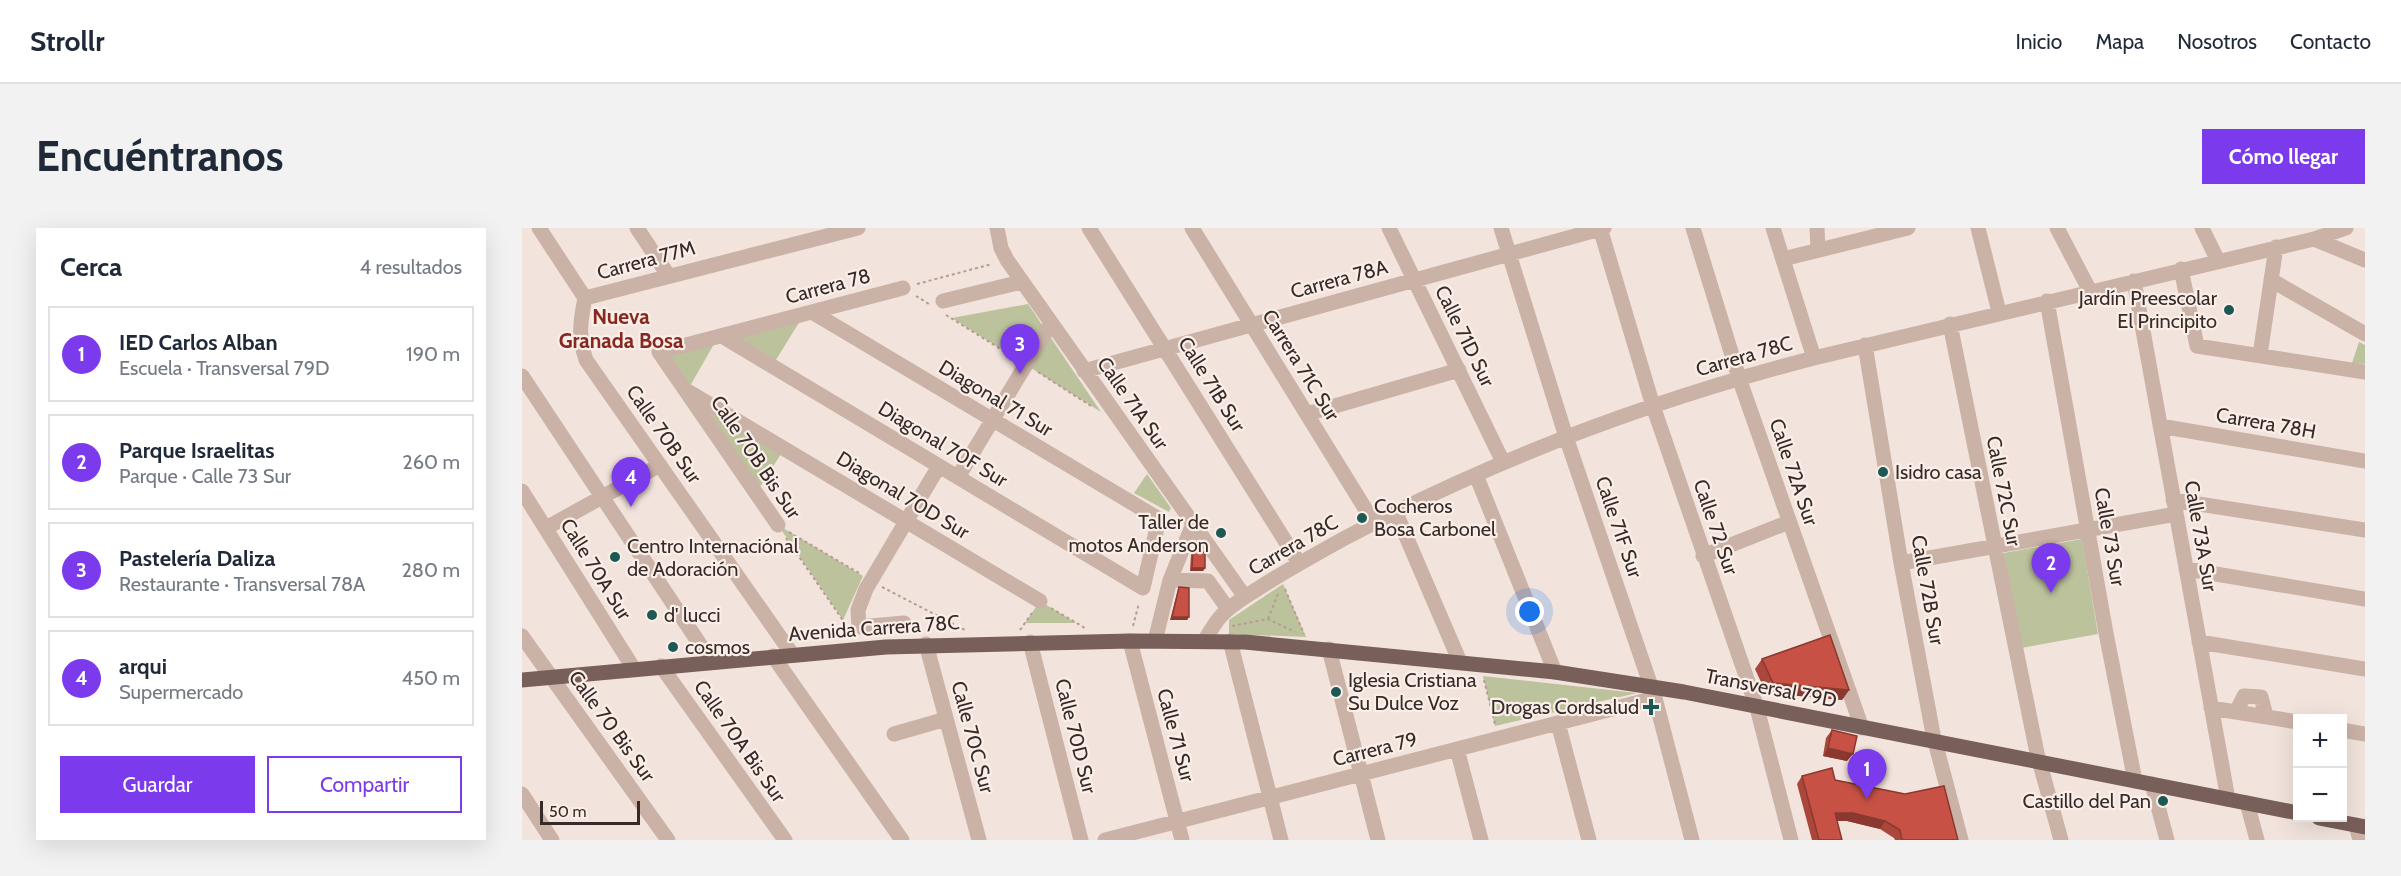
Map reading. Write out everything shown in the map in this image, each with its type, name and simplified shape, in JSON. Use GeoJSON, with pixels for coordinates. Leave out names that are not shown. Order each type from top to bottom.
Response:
{"type":"FeatureCollection","features":[{"type":"Feature","properties":{"kind":"main road","name":"Avenida Carrera 78C"},"geometry":{"type":"LineString","coordinates":[[522,680],[711,661],[1025,636],[1155,641],[1208,635],[1230,641]]}},
{"type":"Feature","properties":{"kind":"main road","name":"Transversal 79D"},"geometry":{"type":"LineString","coordinates":[[1230,641],[1555,672],[1654,693],[1757,708],[1934,741],[2293,812]]}},
{"type":"Feature","properties":{"kind":"main road"},"geometry":{"type":"LineString","coordinates":[[2333,822],[2360,830]]}},
{"type":"Feature","properties":{"kind":"street"},"geometry":{"type":"LineString","coordinates":[[538,228],[585,298]]}},
{"type":"Feature","properties":{"kind":"street"},"geometry":{"type":"LineString","coordinates":[[637,228],[668,275]]}},
{"type":"Feature","properties":{"kind":"street","name":"Carrera 77M"},"geometry":{"type":"LineString","coordinates":[[585,298],[858,228]]}},
{"type":"Feature","properties":{"kind":"street","name":"Calle 71A Sur"},"geometry":{"type":"LineString","coordinates":[[998,228],[1006,261],[1245,597]]}},
{"type":"Feature","properties":{"kind":"street","name":"Calle 71B Sur"},"geometry":{"type":"LineString","coordinates":[[1089,228],[1299,563]]}},
{"type":"Feature","properties":{"kind":"street","name":"Carrera 71C Sur"},"geometry":{"type":"LineString","coordinates":[[1192,228],[1374,523]]}},
{"type":"Feature","properties":{"kind":"street","name":"Calle 71D Sur"},"geometry":{"type":"LineString","coordinates":[[1389,228],[1503,462]]}},
{"type":"Feature","properties":{"kind":"street","name":"Calle 71F Sur"},"geometry":{"type":"LineString","coordinates":[[1501,228],[1566,437],[1654,693],[1692,840]]}},
{"type":"Feature","properties":{"kind":"street","name":"Carrera 78A"},"geometry":{"type":"LineString","coordinates":[[1084,371],[1602,228]]}},
{"type":"Feature","properties":{"kind":"street","name":"Calle 72 Sur"},"geometry":{"type":"LineString","coordinates":[[1602,228],[1653,405],[1757,708],[1791,840]]}},
{"type":"Feature","properties":{"kind":"street","name":"Calle 72A Sur"},"geometry":{"type":"LineString","coordinates":[[1693,228],[1738,378],[1862,728]]}},
{"type":"Feature","properties":{"kind":"street"},"geometry":{"type":"LineString","coordinates":[[1773,228],[1815,358]]}},
{"type":"Feature","properties":{"kind":"street"},"geometry":{"type":"LineString","coordinates":[[1817,228],[1818,250]]}},
{"type":"Feature","properties":{"kind":"street"},"geometry":{"type":"LineString","coordinates":[[1783,259],[1867,233],[1908,228]]}},
{"type":"Feature","properties":{"kind":"street"},"geometry":{"type":"LineString","coordinates":[[1978,228],[1999,312]]}},
{"type":"Feature","properties":{"kind":"street"},"geometry":{"type":"LineString","coordinates":[[2057,228],[2090,291]]}},
{"type":"Feature","properties":{"kind":"street"},"geometry":{"type":"LineString","coordinates":[[2202,228],[2218,261]]}},
{"type":"Feature","properties":{"kind":"street","name":"Carrera 78C"},"geometry":{"type":"LineString","coordinates":[[1208,635],[1228,609],[1245,597],[1299,563],[1374,523],[1503,462],[1653,405],[1738,378],[1865,345],[2314,239],[2346,228]]}},
{"type":"Feature","properties":{"kind":"street"},"geometry":{"type":"LineString","coordinates":[[2314,239],[2365,261]]}},
{"type":"Feature","properties":{"kind":"street"},"geometry":{"type":"LineString","coordinates":[[2260,355],[2276,247]]}},
{"type":"Feature","properties":{"kind":"street"},"geometry":{"type":"LineString","coordinates":[[2181,269],[2197,346],[2365,372]]}},
{"type":"Feature","properties":{"kind":"street"},"geometry":{"type":"LineString","coordinates":[[2271,280],[2365,334]]}},
{"type":"Feature","properties":{"kind":"street","name":"Calle 73A Sur"},"geometry":{"type":"LineString","coordinates":[[2133,281],[2228,799]]}},
{"type":"Feature","properties":{"kind":"street"},"geometry":{"type":"LineString","coordinates":[[942,301],[1021,282]]}},
{"type":"Feature","properties":{"kind":"street","name":"Carrera 78"},"geometry":{"type":"LineString","coordinates":[[659,352],[903,288]]}},
{"type":"Feature","properties":{"kind":"street","name":"Calle 70B Sur"},"geometry":{"type":"LineString","coordinates":[[585,298],[580,321],[580,341],[586,360],[792,654]]}},
{"type":"Feature","properties":{"kind":"street","name":"Calle 73 Sur"},"geometry":{"type":"LineString","coordinates":[[2047,301],[2087,530],[2135,781]]}},
{"type":"Feature","properties":{"kind":"street","name":"Diagonal 71 Sur"},"geometry":{"type":"LineString","coordinates":[[812,312],[1159,519],[1143,588]]}},
{"type":"Feature","properties":{"kind":"street"},"geometry":{"type":"LineString","coordinates":[[958,477],[1051,323]]}},
{"type":"Feature","properties":{"kind":"street","name":"Calle 72C Sur"},"geometry":{"type":"LineString","coordinates":[[1950,324],[2039,761],[2061,840]]}},
{"type":"Feature","properties":{"kind":"street","name":"Diagonal 70F Sur"},"geometry":{"type":"LineString","coordinates":[[722,336],[1143,588]]}},
{"type":"Feature","properties":{"kind":"street","name":"Calle 72B Sur"},"geometry":{"type":"LineString","coordinates":[[1865,345],[1901,563],[1934,741],[1961,840]]}},
{"type":"Feature","properties":{"kind":"street","name":"Calle 70B Bis Sur"},"geometry":{"type":"LineString","coordinates":[[659,352],[778,525]]}},
{"type":"Feature","properties":{"kind":"street"},"geometry":{"type":"LineString","coordinates":[[1307,414],[1459,370]]}},
{"type":"Feature","properties":{"kind":"street"},"geometry":{"type":"LineString","coordinates":[[522,376],[711,661]]}},
{"type":"Feature","properties":{"kind":"street","name":"Diagonal 70D Sur"},"geometry":{"type":"LineString","coordinates":[[684,389],[1040,602]]}},
{"type":"Feature","properties":{"kind":"street","name":"Carrera 78H"},"geometry":{"type":"LineString","coordinates":[[2160,426],[2365,461]]}},
{"type":"Feature","properties":{"kind":"street"},"geometry":{"type":"LineString","coordinates":[[546,528],[660,465]]}},
{"type":"Feature","properties":{"kind":"street"},"geometry":{"type":"LineString","coordinates":[[904,622],[854,627],[858,610],[871,580],[939,466]]}},
{"type":"Feature","properties":{"kind":"street"},"geometry":{"type":"LineString","coordinates":[[1476,475],[1555,672]]}},
{"type":"Feature","properties":{"kind":"street","name":"Calle 70A Sur"},"geometry":{"type":"LineString","coordinates":[[522,491],[634,669]]}},
{"type":"Feature","properties":{"kind":"street"},"geometry":{"type":"LineString","coordinates":[[1901,563],[2087,530],[2175,507],[2365,530]]}},
{"type":"Feature","properties":{"kind":"street"},"geometry":{"type":"LineString","coordinates":[[1395,513],[1460,662]]}},
{"type":"Feature","properties":{"kind":"street"},"geometry":{"type":"LineString","coordinates":[[1703,556],[1789,522]]}},
{"type":"Feature","properties":{"kind":"street"},"geometry":{"type":"LineString","coordinates":[[1155,641],[1170,580],[1192,524]]}},
{"type":"Feature","properties":{"kind":"street"},"geometry":{"type":"LineString","coordinates":[[2186,569],[2365,599]]}},
{"type":"Feature","properties":{"kind":"street"},"geometry":{"type":"LineString","coordinates":[[1170,580],[1209,581],[1228,609]]}},
{"type":"Feature","properties":{"kind":"street"},"geometry":{"type":"LineString","coordinates":[[886,624],[886,646]]}},
{"type":"Feature","properties":{"kind":"street","name":"Calle 70 Bis Sur"},"geometry":{"type":"LineString","coordinates":[[522,636],[668,840]]}},
{"type":"Feature","properties":{"kind":"street","name":"Calle 70D Sur"},"geometry":{"type":"LineString","coordinates":[[1025,636],[1081,840]]}},
{"type":"Feature","properties":{"kind":"street","name":"Calle 71 Sur"},"geometry":{"type":"LineString","coordinates":[[1130,641],[1182,840]]}},
{"type":"Feature","properties":{"kind":"street"},"geometry":{"type":"LineString","coordinates":[[1230,641],[1281,840]]}},
{"type":"Feature","properties":{"kind":"street"},"geometry":{"type":"LineString","coordinates":[[2199,642],[2365,669]]}},
{"type":"Feature","properties":{"kind":"street","name":"Calle 70C Sur"},"geometry":{"type":"LineString","coordinates":[[926,644],[979,840]]}},
{"type":"Feature","properties":{"kind":"street"},"geometry":{"type":"LineString","coordinates":[[1329,650],[1378,840]]}},
{"type":"Feature","properties":{"kind":"street"},"geometry":{"type":"LineString","coordinates":[[773,656],[902,840]]}},
{"type":"Feature","properties":{"kind":"street","name":"Calle 70A Bis Sur"},"geometry":{"type":"LineString","coordinates":[[661,666],[784,840]]}},
{"type":"Feature","properties":{"kind":"street","name":"Carrera 79"},"geometry":{"type":"LineString","coordinates":[[1105,840],[1558,723],[1654,693]]}},
{"type":"Feature","properties":{"kind":"street"},"geometry":{"type":"LineString","coordinates":[[2211,708],[2293,721]]}},
{"type":"Feature","properties":{"kind":"street"},"geometry":{"type":"LineString","coordinates":[[894,734],[946,719]]}},
{"type":"Feature","properties":{"kind":"street"},"geometry":{"type":"LineString","coordinates":[[1558,723],[1588,840]]}},
{"type":"Feature","properties":{"kind":"street"},"geometry":{"type":"LineString","coordinates":[[2347,731],[2365,734]]}},
{"type":"Feature","properties":{"kind":"street"},"geometry":{"type":"LineString","coordinates":[[1457,749],[1481,840]]}},
{"type":"Feature","properties":{"kind":"street"},"geometry":{"type":"LineString","coordinates":[[2152,784],[2167,840]]}},
{"type":"Feature","properties":{"kind":"street"},"geometry":{"type":"LineString","coordinates":[[522,794],[552,840]]}},
{"type":"Feature","properties":{"kind":"street"},"geometry":{"type":"LineString","coordinates":[[2247,803],[2257,840]]}},
{"type":"Feature","properties":{"kind":"path"},"geometry":{"type":"LineString","coordinates":[[903,288],[1006,261]]}},
{"type":"Feature","properties":{"kind":"path","name":"Calle 70B Bis Sur"},"geometry":{"type":"LineString","coordinates":[[778,525],[854,627]]}},
{"type":"Feature","properties":{"kind":"path"},"geometry":{"type":"LineString","coordinates":[[1208,635],[1268,619],[1306,637],[1283,584],[1268,619]]}},
{"type":"Feature","properties":{"kind":"path"},"geometry":{"type":"LineString","coordinates":[[1130,641],[1143,588]]}},
{"type":"Feature","properties":{"kind":"path"},"geometry":{"type":"LineString","coordinates":[[1025,636],[1040,602],[1092,632]]}},
{"type":"Feature","properties":{"kind":"path"},"geometry":{"type":"LineString","coordinates":[[1483,676],[1498,739]]}},
{"type":"Feature","properties":{"kind":"green space"},"geometry":{"type":"Polygon","coordinates":[[[1028,304],[1101,412],[952,318],[1028,304]]]}},
{"type":"Feature","properties":{"kind":"green space"},"geometry":{"type":"Polygon","coordinates":[[[800,321],[774,363],[732,337],[800,321]]]}},
{"type":"Feature","properties":{"kind":"green space"},"geometry":{"type":"Polygon","coordinates":[[[2359,342],[2365,345],[2365,364],[2352,363],[2359,342]]]}},
{"type":"Feature","properties":{"kind":"green space"},"geometry":{"type":"Polygon","coordinates":[[[714,344],[690,386],[668,356],[714,344]]]}},
{"type":"Feature","properties":{"kind":"green space"},"geometry":{"type":"Polygon","coordinates":[[[704,405],[781,454],[760,487],[704,405]]]}},
{"type":"Feature","properties":{"kind":"green space"},"geometry":{"type":"Polygon","coordinates":[[[1147,474],[1171,508],[1169,512],[1134,493],[1147,474]]]}},
{"type":"Feature","properties":{"kind":"green space"},"geometry":{"type":"Polygon","coordinates":[[[778,525],[863,576],[843,620],[778,525]]]}},
{"type":"Feature","properties":{"kind":"green space"},"geometry":{"type":"Polygon","coordinates":[[[2082,539],[2098,634],[2021,648],[2004,553],[2082,539]]]}},
{"type":"Feature","properties":{"kind":"green space"},"geometry":{"type":"Polygon","coordinates":[[[1283,584],[1306,637],[1229,634],[1229,620],[1283,584]]]}},
{"type":"Feature","properties":{"kind":"green space"},"geometry":{"type":"Polygon","coordinates":[[[1040,601],[1076,623],[1025,623],[1040,601]]]}},
{"type":"Feature","properties":{"kind":"green space"},"geometry":{"type":"Polygon","coordinates":[[[1483,676],[1637,693],[1495,726],[1483,676]]]}},
{"type":"Feature","properties":{"kind":"building"},"geometry":{"type":"Polygon","coordinates":[[[1193,552],[1205,552],[1205,568],[1192,568],[1193,552]]]}},
{"type":"Feature","properties":{"kind":"building"},"geometry":{"type":"Polygon","coordinates":[[[1179,587],[1189,588],[1189,617],[1172,617],[1179,587]]]}},
{"type":"Feature","properties":{"kind":"building"},"geometry":{"type":"Polygon","coordinates":[[[1830,635],[1849,690],[1773,683],[1762,659],[1830,635]]]}},
{"type":"Feature","properties":{"kind":"building"},"geometry":{"type":"Polygon","coordinates":[[[1832,730],[1857,736],[1853,754],[1828,748],[1832,730]]]}},
{"type":"Feature","properties":{"kind":"building"},"geometry":{"type":"Polygon","coordinates":[[[1832,768],[1835,780],[1905,794],[1944,786],[1958,840],[1902,840],[1900,830],[1885,821],[1853,813],[1835,813],[1842,840],[1819,840],[1802,776],[1832,768]]]}},
{"type":"Feature","properties":{"kind":"place","name":"Jardín Preescolar El Principito"},"geometry":{"type":"Point","coordinates":[2229,310]}},
{"type":"Feature","properties":{"kind":"place","name":"Pastelería Daliza"},"geometry":{"type":"Point","coordinates":[1020,374]}},
{"type":"Feature","properties":{"kind":"place","name":"Isidro casa"},"geometry":{"type":"Point","coordinates":[1883,472]}},
{"type":"Feature","properties":{"kind":"place","name":"arqui"},"geometry":{"type":"Point","coordinates":[631,507]}},
{"type":"Feature","properties":{"kind":"place","name":"Cocheros Bosa Carbonel"},"geometry":{"type":"Point","coordinates":[1362,518]}},
{"type":"Feature","properties":{"kind":"place","name":"Taller de motos Anderson"},"geometry":{"type":"Point","coordinates":[1221,533]}},
{"type":"Feature","properties":{"kind":"place","name":"Centro Internaciónal de Adoración"},"geometry":{"type":"Point","coordinates":[615,557]}},
{"type":"Feature","properties":{"kind":"place","name":"Parque Israelitas"},"geometry":{"type":"Point","coordinates":[2051,593]}},
{"type":"Feature","properties":{"kind":"place","name":"d' lucci"},"geometry":{"type":"Point","coordinates":[652,615]}},
{"type":"Feature","properties":{"kind":"place","name":"cosmos"},"geometry":{"type":"Point","coordinates":[673,647]}},
{"type":"Feature","properties":{"kind":"place","name":"Iglesia Cristiana Su Dulce Voz"},"geometry":{"type":"Point","coordinates":[1336,692]}},
{"type":"Feature","properties":{"kind":"place","name":"Drogas Cordsalud"},"geometry":{"type":"Point","coordinates":[1651,707]}},
{"type":"Feature","properties":{"kind":"place","name":"IED Carlos Alban"},"geometry":{"type":"Point","coordinates":[1867,799]}},
{"type":"Feature","properties":{"kind":"place","name":"Castillo del Pan"},"geometry":{"type":"Point","coordinates":[2163,801]}},
{"type":"Feature","properties":{"kind":"district","name":"Nueva Granada Bosa"},"geometry":{"type":"Point","coordinates":[621,328]}}]}
